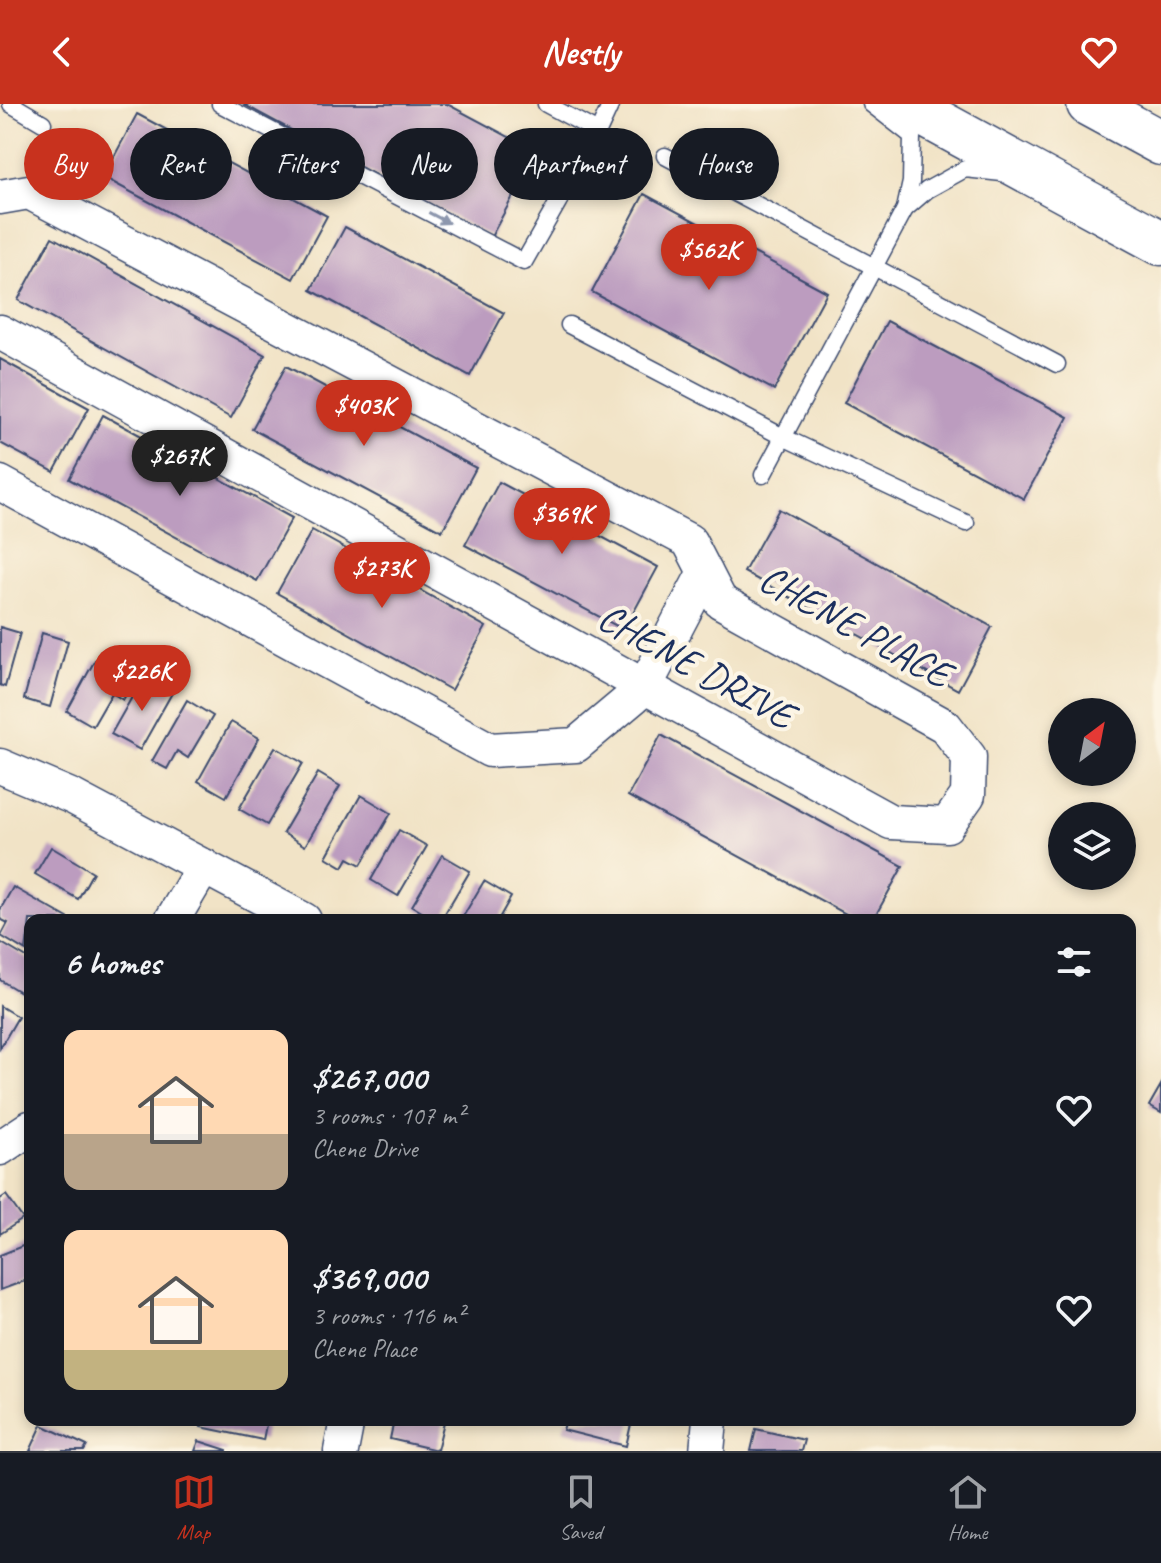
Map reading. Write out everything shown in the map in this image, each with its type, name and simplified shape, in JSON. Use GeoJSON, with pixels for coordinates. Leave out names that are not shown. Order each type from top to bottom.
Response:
{"type":"FeatureCollection","features":[{"type":"Feature","properties":{"kind":"highway"},"geometry":{"type":"LineString","coordinates":[[905,104],[1161,243]]}},
{"type":"Feature","properties":{"kind":"highway"},"geometry":{"type":"LineString","coordinates":[[1089,104],[1161,143]]}},
{"type":"Feature","properties":{"kind":"street","name":"CHENE PLACE"},"geometry":{"type":"LineString","coordinates":[[0,197],[29,192],[689,541],[720,601],[945,726],[969,757],[968,795]]}},
{"type":"Feature","properties":{"kind":"street","name":"CHENE DRIVE"},"geometry":{"type":"LineString","coordinates":[[0,332],[891,822],[947,825],[968,795]]}},
{"type":"Feature","properties":{"kind":"street"},"geometry":{"type":"LineString","coordinates":[[0,483],[490,750],[576,745],[644,688],[705,572]]}},
{"type":"Feature","properties":{"kind":"street"},"geometry":{"type":"LineString","coordinates":[[0,766],[73,797],[293,914]]}},
{"type":"Feature","properties":{"kind":"street"},"geometry":{"type":"LineString","coordinates":[[176,914],[204,866]]}},
{"type":"Feature","properties":{"kind":"street"},"geometry":{"type":"LineString","coordinates":[[0,1148],[24,1132]]}},
{"type":"Feature","properties":{"kind":"street"},"geometry":{"type":"LineString","coordinates":[[341,1451],[346,1426]]}},
{"type":"Feature","properties":{"kind":"street"},"geometry":{"type":"LineString","coordinates":[[707,1451],[709,1426]]}},
{"type":"Feature","properties":{"kind":"lane"},"geometry":{"type":"LineString","coordinates":[[11,104],[43,123]]}},
{"type":"Feature","properties":{"kind":"lane"},"geometry":{"type":"LineString","coordinates":[[220,104],[524,262],[559,200]]}},
{"type":"Feature","properties":{"kind":"lane"},"geometry":{"type":"LineString","coordinates":[[546,104],[591,128]]}},
{"type":"Feature","properties":{"kind":"lane"},"geometry":{"type":"LineString","coordinates":[[600,128],[611,104]]}},
{"type":"Feature","properties":{"kind":"lane"},"geometry":{"type":"LineString","coordinates":[[763,475],[905,209],[911,182],[912,136],[871,104]]}},
{"type":"Feature","properties":{"kind":"lane"},"geometry":{"type":"LineString","coordinates":[[665,156],[1057,364]]}},
{"type":"Feature","properties":{"kind":"lane"},"geometry":{"type":"LineString","coordinates":[[905,209],[927,190],[965,169],[1008,173],[1057,185]]}},
{"type":"Feature","properties":{"kind":"lane"},"geometry":{"type":"LineString","coordinates":[[569,325],[783,437],[966,523]]}},
{"type":"Feature","properties":{"kind":"building"},"geometry":{"type":"Polygon","coordinates":[[[243,104],[447,104],[494,129],[494,200],[511,200],[491,237],[422,200],[478,200],[478,128],[381,128],[381,178],[365,169],[365,128],[288,128],[243,104]]]}},
{"type":"Feature","properties":{"kind":"building"},"geometry":{"type":"Polygon","coordinates":[[[137,114],[163,128],[130,128],[130,191],[114,183],[114,157],[137,114]]]}},
{"type":"Feature","properties":{"kind":"building"},"geometry":{"type":"Polygon","coordinates":[[[232,165],[248,174],[248,200],[297,200],[327,216],[293,279],[146,200],[232,200],[232,165]]]}},
{"type":"Feature","properties":{"kind":"building"},"geometry":{"type":"Polygon","coordinates":[[[653,199],[827,292],[774,390],[592,292],[641,200],[653,199]]]}},
{"type":"Feature","properties":{"kind":"building"},"geometry":{"type":"Polygon","coordinates":[[[345,227],[504,313],[470,376],[311,290],[345,227]]]}},
{"type":"Feature","properties":{"kind":"building"},"geometry":{"type":"Polygon","coordinates":[[[52,237],[265,355],[231,418],[18,300],[52,237]]]}},
{"type":"Feature","properties":{"kind":"building"},"geometry":{"type":"Polygon","coordinates":[[[887,321],[1068,417],[1024,499],[844,403],[887,321]]]}},
{"type":"Feature","properties":{"kind":"building"},"geometry":{"type":"Polygon","coordinates":[[[0,359],[89,408],[54,472],[0,443],[0,359]]]}},
{"type":"Feature","properties":{"kind":"building"},"geometry":{"type":"Polygon","coordinates":[[[286,366],[476,468],[442,531],[252,429],[286,366]]]}},
{"type":"Feature","properties":{"kind":"building"},"geometry":{"type":"Polygon","coordinates":[[[103,415],[292,518],[257,581],[69,479],[103,415]]]}},
{"type":"Feature","properties":{"kind":"building"},"geometry":{"type":"Polygon","coordinates":[[[499,482],[658,567],[624,630],[465,545],[499,482]]]}},
{"type":"Feature","properties":{"kind":"building"},"geometry":{"type":"Polygon","coordinates":[[[779,509],[992,627],[958,690],[744,572],[779,509]]]}},
{"type":"Feature","properties":{"kind":"building"},"geometry":{"type":"Polygon","coordinates":[[[312,530],[486,627],[451,690],[277,593],[312,530]]]}},
{"type":"Feature","properties":{"kind":"building"},"geometry":{"type":"Polygon","coordinates":[[[0,627],[20,633],[5,687],[0,685],[0,627]]]}},
{"type":"Feature","properties":{"kind":"building"},"geometry":{"type":"Polygon","coordinates":[[[42,633],[68,641],[50,707],[24,699],[42,633]]]}},
{"type":"Feature","properties":{"kind":"building"},"geometry":{"type":"Polygon","coordinates":[[[95,660],[133,682],[123,700],[112,693],[93,726],[67,711],[95,660]]]}},
{"type":"Feature","properties":{"kind":"building"},"geometry":{"type":"Polygon","coordinates":[[[144,676],[172,693],[140,750],[111,734],[144,676]]]}},
{"type":"Feature","properties":{"kind":"building"},"geometry":{"type":"Polygon","coordinates":[[[187,700],[213,716],[188,758],[177,751],[167,769],[152,761],[187,700]]]}},
{"type":"Feature","properties":{"kind":"building"},"geometry":{"type":"Polygon","coordinates":[[[231,722],[259,738],[226,797],[198,781],[231,722]]]}},
{"type":"Feature","properties":{"kind":"building"},"geometry":{"type":"Polygon","coordinates":[[[661,735],[903,866],[876,914],[846,914],[628,796],[661,735]]]}},
{"type":"Feature","properties":{"kind":"building"},"geometry":{"type":"Polygon","coordinates":[[[275,747],[303,763],[267,825],[239,809],[275,747]]]}},
{"type":"Feature","properties":{"kind":"building"},"geometry":{"type":"Polygon","coordinates":[[[318,773],[340,786],[305,846],[283,833],[318,773]]]}},
{"type":"Feature","properties":{"kind":"building"},"geometry":{"type":"Polygon","coordinates":[[[361,795],[391,813],[361,865],[348,858],[343,867],[326,857],[361,795]]]}},
{"type":"Feature","properties":{"kind":"building"},"geometry":{"type":"Polygon","coordinates":[[[399,830],[427,846],[398,896],[371,880],[399,830]]]}},
{"type":"Feature","properties":{"kind":"building"},"geometry":{"type":"Polygon","coordinates":[[[51,847],[93,872],[78,899],[35,874],[51,847]]]}},
{"type":"Feature","properties":{"kind":"building"},"geometry":{"type":"Polygon","coordinates":[[[442,855],[470,871],[445,914],[425,914],[412,906],[442,855]]]}},
{"type":"Feature","properties":{"kind":"building"},"geometry":{"type":"Polygon","coordinates":[[[484,881],[511,897],[501,914],[465,914],[484,881]]]}},
{"type":"Feature","properties":{"kind":"building"},"geometry":{"type":"Polygon","coordinates":[[[13,887],[60,914],[24,914],[24,950],[1,936],[8,923],[0,919],[0,910],[13,887]]]}},
{"type":"Feature","properties":{"kind":"building"},"geometry":{"type":"Polygon","coordinates":[[[0,942],[24,956],[24,994],[0,980],[0,942]]]}},
{"type":"Feature","properties":{"kind":"building"},"geometry":{"type":"Polygon","coordinates":[[[0,1006],[18,1017],[0,1048],[0,1006]]]}},
{"type":"Feature","properties":{"kind":"building"},"geometry":{"type":"Polygon","coordinates":[[[1161,1085],[1161,1113],[1149,1106],[1161,1085]]]}},
{"type":"Feature","properties":{"kind":"building"},"geometry":{"type":"Polygon","coordinates":[[[6,1195],[23,1219],[0,1234],[0,1199],[6,1195]]]}},
{"type":"Feature","properties":{"kind":"building"},"geometry":{"type":"Polygon","coordinates":[[[24,1245],[24,1281],[0,1290],[0,1255],[24,1245]]]}},
{"type":"Feature","properties":{"kind":"building"},"geometry":{"type":"Polygon","coordinates":[[[42,1426],[87,1446],[84,1451],[30,1451],[42,1426]]]}},
{"type":"Feature","properties":{"kind":"building"},"geometry":{"type":"Polygon","coordinates":[[[201,1426],[266,1426],[263,1440],[201,1426]]]}},
{"type":"Feature","properties":{"kind":"building"},"geometry":{"type":"Polygon","coordinates":[[[393,1426],[443,1426],[437,1450],[390,1439],[393,1426]]]}},
{"type":"Feature","properties":{"kind":"building"},"geometry":{"type":"Polygon","coordinates":[[[564,1426],[631,1426],[626,1446],[563,1430],[564,1426]]]}},
{"type":"Feature","properties":{"kind":"building"},"geometry":{"type":"Polygon","coordinates":[[[756,1429],[804,1440],[801,1451],[751,1451],[756,1429]]]}},
{"type":"Feature","properties":{"kind":"building"},"geometry":{"type":"Polygon","coordinates":[[[199,1441],[227,1450],[227,1451],[195,1451],[199,1441]]]}}]}
